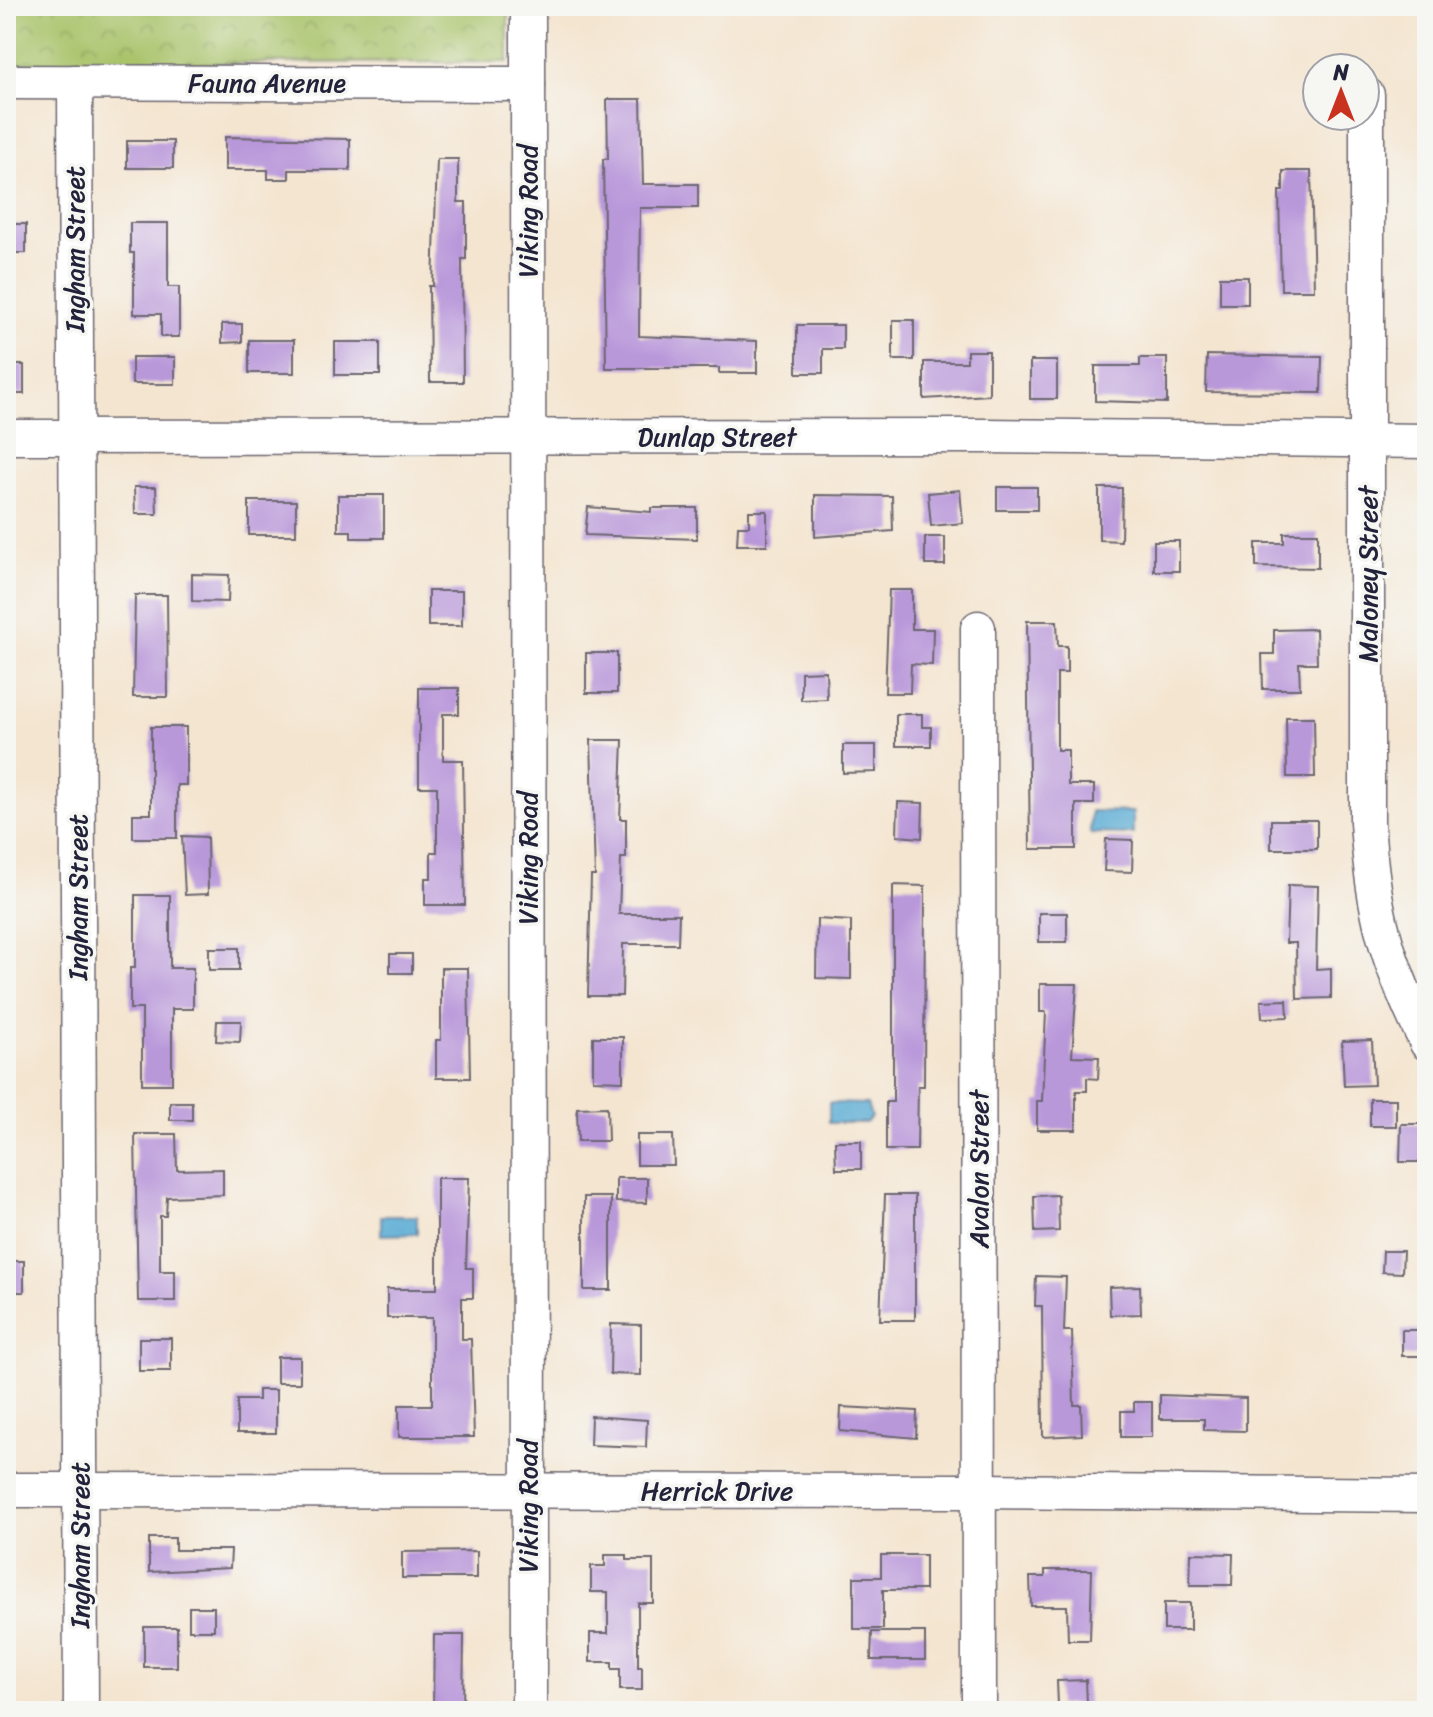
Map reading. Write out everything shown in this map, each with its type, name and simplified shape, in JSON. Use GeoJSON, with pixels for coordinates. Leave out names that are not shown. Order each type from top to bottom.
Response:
{"type":"FeatureCollection","features":[{"type":"Feature","properties":{"kind":"street","name":"Viking Road"},"geometry":{"type":"LineString","coordinates":[[528,6],[529,1711]]}},
{"type":"Feature","properties":{"kind":"street","name":"Fauna Avenue"},"geometry":{"type":"LineString","coordinates":[[6,82],[528,84]]}},
{"type":"Feature","properties":{"kind":"street","name":"Ingham Street"},"geometry":{"type":"LineString","coordinates":[[75,82],[81,1711]]}},
{"type":"Feature","properties":{"kind":"street","name":"Maloney Street"},"geometry":{"type":"LineString","coordinates":[[1367,132],[1367,822],[1372,893],[1384,947],[1427,1043]]}},
{"type":"Feature","properties":{"kind":"street","name":"Dunlap Street"},"geometry":{"type":"LineString","coordinates":[[6,437],[986,436],[1427,441]]}},
{"type":"Feature","properties":{"kind":"street","name":"Avalon Street"},"geometry":{"type":"LineString","coordinates":[[978,628],[979,1711]]}},
{"type":"Feature","properties":{"kind":"street","name":"Herrick Drive"},"geometry":{"type":"LineString","coordinates":[[6,1490],[979,1491],[1427,1495]]}},
{"type":"Feature","properties":{"kind":"green space"},"geometry":{"type":"Polygon","coordinates":[[[6,6],[508,6],[508,62],[6,64],[6,6]]]}},
{"type":"Feature","properties":{"kind":"water"},"geometry":{"type":"Polygon","coordinates":[[[1091,811],[1133,812],[1133,834],[1090,833],[1091,811]]]}},
{"type":"Feature","properties":{"kind":"water"},"geometry":{"type":"Polygon","coordinates":[[[829,1103],[867,1104],[871,1117],[866,1123],[829,1123],[829,1103]]]}},
{"type":"Feature","properties":{"kind":"water"},"geometry":{"type":"Polygon","coordinates":[[[381,1216],[417,1216],[417,1234],[381,1235],[381,1216]]]}},
{"type":"Feature","properties":{"kind":"building"},"geometry":{"type":"Polygon","coordinates":[[[607,99],[641,99],[643,184],[698,184],[698,208],[640,208],[639,336],[757,341],[757,373],[719,373],[719,368],[606,368],[603,159],[608,159],[607,99]]]}},
{"type":"Feature","properties":{"kind":"building"},"geometry":{"type":"Polygon","coordinates":[[[225,137],[350,139],[350,170],[289,170],[289,179],[268,179],[268,170],[225,170],[225,137]]]}},
{"type":"Feature","properties":{"kind":"building"},"geometry":{"type":"Polygon","coordinates":[[[127,141],[173,141],[173,168],[127,168],[127,141]]]}},
{"type":"Feature","properties":{"kind":"building"},"geometry":{"type":"Polygon","coordinates":[[[437,159],[458,159],[458,202],[466,202],[466,259],[462,259],[463,382],[430,382],[429,286],[433,286],[437,159]]]}},
{"type":"Feature","properties":{"kind":"building"},"geometry":{"type":"Polygon","coordinates":[[[1283,171],[1311,171],[1314,290],[1281,290],[1279,191],[1283,191],[1283,171]]]}},
{"type":"Feature","properties":{"kind":"building"},"geometry":{"type":"Polygon","coordinates":[[[130,223],[168,223],[168,287],[179,287],[179,337],[161,337],[161,314],[134,314],[134,253],[130,253],[130,223]]]}},
{"type":"Feature","properties":{"kind":"building"},"geometry":{"type":"Polygon","coordinates":[[[6,224],[26,224],[26,253],[6,253],[6,224]]]}},
{"type":"Feature","properties":{"kind":"building"},"geometry":{"type":"Polygon","coordinates":[[[1220,277],[1248,277],[1248,304],[1220,304],[1220,277]]]}},
{"type":"Feature","properties":{"kind":"building"},"geometry":{"type":"Polygon","coordinates":[[[893,320],[914,320],[914,360],[893,360],[893,320]]]}},
{"type":"Feature","properties":{"kind":"building"},"geometry":{"type":"Polygon","coordinates":[[[222,324],[242,324],[242,342],[222,343],[222,324]]]}},
{"type":"Feature","properties":{"kind":"building"},"geometry":{"type":"Polygon","coordinates":[[[797,325],[843,325],[843,349],[823,349],[823,373],[797,373],[797,325]]]}},
{"type":"Feature","properties":{"kind":"building"},"geometry":{"type":"Polygon","coordinates":[[[249,340],[294,340],[294,373],[249,373],[249,340]]]}},
{"type":"Feature","properties":{"kind":"building"},"geometry":{"type":"Polygon","coordinates":[[[335,342],[380,342],[380,375],[335,375],[335,342]]]}},
{"type":"Feature","properties":{"kind":"building"},"geometry":{"type":"Polygon","coordinates":[[[967,351],[989,351],[989,395],[924,399],[924,362],[967,362],[967,351]]]}},
{"type":"Feature","properties":{"kind":"building"},"geometry":{"type":"Polygon","coordinates":[[[1207,355],[1322,357],[1321,393],[1206,392],[1207,355]]]}},
{"type":"Feature","properties":{"kind":"building"},"geometry":{"type":"Polygon","coordinates":[[[132,357],[175,357],[175,384],[132,384],[132,357]]]}},
{"type":"Feature","properties":{"kind":"building"},"geometry":{"type":"Polygon","coordinates":[[[1140,358],[1167,358],[1167,403],[1095,401],[1095,366],[1140,366],[1140,358]]]}},
{"type":"Feature","properties":{"kind":"building"},"geometry":{"type":"Polygon","coordinates":[[[1030,361],[1057,361],[1057,399],[1030,399],[1030,361]]]}},
{"type":"Feature","properties":{"kind":"building"},"geometry":{"type":"Polygon","coordinates":[[[6,365],[24,365],[24,394],[6,394],[6,365]]]}},
{"type":"Feature","properties":{"kind":"building"},"geometry":{"type":"Polygon","coordinates":[[[134,487],[156,487],[157,514],[135,514],[134,487]]]}},
{"type":"Feature","properties":{"kind":"building"},"geometry":{"type":"Polygon","coordinates":[[[997,487],[1037,487],[1037,510],[997,510],[997,487]]]}},
{"type":"Feature","properties":{"kind":"building"},"geometry":{"type":"Polygon","coordinates":[[[1099,488],[1122,488],[1121,541],[1099,540],[1099,488]]]}},
{"type":"Feature","properties":{"kind":"building"},"geometry":{"type":"Polygon","coordinates":[[[960,490],[963,523],[931,526],[928,493],[960,490]]]}},
{"type":"Feature","properties":{"kind":"building"},"geometry":{"type":"Polygon","coordinates":[[[338,495],[384,495],[384,538],[351,538],[351,531],[338,531],[338,495]]]}},
{"type":"Feature","properties":{"kind":"building"},"geometry":{"type":"Polygon","coordinates":[[[815,495],[892,496],[893,531],[815,537],[815,495]]]}},
{"type":"Feature","properties":{"kind":"building"},"geometry":{"type":"Polygon","coordinates":[[[249,501],[296,501],[296,535],[249,535],[249,501]]]}},
{"type":"Feature","properties":{"kind":"building"},"geometry":{"type":"Polygon","coordinates":[[[588,507],[651,512],[651,508],[697,508],[697,539],[585,535],[588,507]]]}},
{"type":"Feature","properties":{"kind":"building"},"geometry":{"type":"Polygon","coordinates":[[[749,511],[767,511],[767,545],[737,545],[738,526],[749,526],[749,511]]]}},
{"type":"Feature","properties":{"kind":"building"},"geometry":{"type":"Polygon","coordinates":[[[1284,533],[1318,533],[1318,568],[1256,567],[1256,543],[1284,543],[1284,533]]]}},
{"type":"Feature","properties":{"kind":"building"},"geometry":{"type":"Polygon","coordinates":[[[925,537],[945,537],[945,565],[925,565],[925,537]]]}},
{"type":"Feature","properties":{"kind":"building"},"geometry":{"type":"Polygon","coordinates":[[[1154,541],[1179,541],[1179,571],[1154,571],[1154,541]]]}},
{"type":"Feature","properties":{"kind":"building"},"geometry":{"type":"Polygon","coordinates":[[[192,574],[229,575],[228,602],[192,601],[192,574]]]}},
{"type":"Feature","properties":{"kind":"building"},"geometry":{"type":"Polygon","coordinates":[[[889,590],[912,590],[912,629],[933,629],[932,665],[911,664],[910,693],[885,693],[889,590]]]}},
{"type":"Feature","properties":{"kind":"building"},"geometry":{"type":"Polygon","coordinates":[[[428,591],[462,591],[462,626],[428,626],[428,591]]]}},
{"type":"Feature","properties":{"kind":"building"},"geometry":{"type":"Polygon","coordinates":[[[135,595],[167,595],[168,697],[133,697],[135,595]]]}},
{"type":"Feature","properties":{"kind":"building"},"geometry":{"type":"Polygon","coordinates":[[[1027,621],[1057,621],[1058,646],[1067,646],[1067,673],[1057,673],[1057,750],[1068,750],[1068,785],[1094,785],[1094,804],[1076,804],[1076,849],[1030,849],[1027,621]]]}},
{"type":"Feature","properties":{"kind":"building"},"geometry":{"type":"Polygon","coordinates":[[[1316,629],[1317,663],[1299,663],[1300,689],[1263,689],[1262,654],[1274,654],[1274,630],[1316,629]]]}},
{"type":"Feature","properties":{"kind":"building"},"geometry":{"type":"Polygon","coordinates":[[[586,653],[617,653],[617,693],[586,693],[586,653]]]}},
{"type":"Feature","properties":{"kind":"building"},"geometry":{"type":"Polygon","coordinates":[[[826,671],[827,699],[801,700],[801,672],[826,671]]]}},
{"type":"Feature","properties":{"kind":"building"},"geometry":{"type":"Polygon","coordinates":[[[419,688],[459,688],[459,714],[443,714],[443,760],[463,760],[465,905],[425,905],[425,878],[431,878],[431,852],[437,852],[437,787],[419,787],[419,688]]]}},
{"type":"Feature","properties":{"kind":"building"},"geometry":{"type":"Polygon","coordinates":[[[896,714],[922,714],[922,727],[931,727],[931,746],[896,746],[896,714]]]}},
{"type":"Feature","properties":{"kind":"building"},"geometry":{"type":"Polygon","coordinates":[[[1286,717],[1314,717],[1315,777],[1287,777],[1286,717]]]}},
{"type":"Feature","properties":{"kind":"building"},"geometry":{"type":"Polygon","coordinates":[[[151,727],[186,727],[186,785],[177,785],[177,838],[133,838],[133,814],[151,814],[151,727]]]}},
{"type":"Feature","properties":{"kind":"building"},"geometry":{"type":"Polygon","coordinates":[[[591,740],[623,740],[620,819],[626,819],[626,858],[621,858],[619,914],[679,914],[678,944],[623,944],[622,996],[588,996],[591,876],[595,876],[591,740]]]}},
{"type":"Feature","properties":{"kind":"building"},"geometry":{"type":"Polygon","coordinates":[[[843,745],[876,745],[876,772],[843,773],[843,745]]]}},
{"type":"Feature","properties":{"kind":"building"},"geometry":{"type":"Polygon","coordinates":[[[898,802],[923,803],[922,838],[897,836],[898,802]]]}},
{"type":"Feature","properties":{"kind":"building"},"geometry":{"type":"Polygon","coordinates":[[[1271,820],[1317,820],[1317,849],[1271,849],[1271,820]]]}},
{"type":"Feature","properties":{"kind":"building"},"geometry":{"type":"Polygon","coordinates":[[[182,836],[207,837],[208,894],[185,895],[182,836]]]}},
{"type":"Feature","properties":{"kind":"building"},"geometry":{"type":"Polygon","coordinates":[[[1106,839],[1133,840],[1132,872],[1104,871],[1106,839]]]}},
{"type":"Feature","properties":{"kind":"building"},"geometry":{"type":"Polygon","coordinates":[[[893,885],[925,886],[924,1086],[918,1086],[917,1150],[886,1150],[886,1102],[893,1102],[893,885]]]}},
{"type":"Feature","properties":{"kind":"building"},"geometry":{"type":"Polygon","coordinates":[[[1288,885],[1318,886],[1316,969],[1331,968],[1331,998],[1297,999],[1296,943],[1286,943],[1288,885]]]}},
{"type":"Feature","properties":{"kind":"building"},"geometry":{"type":"Polygon","coordinates":[[[135,895],[170,895],[170,968],[193,968],[193,1009],[172,1009],[172,1084],[142,1084],[142,1009],[130,1009],[130,968],[135,968],[135,895]]]}},
{"type":"Feature","properties":{"kind":"building"},"geometry":{"type":"Polygon","coordinates":[[[1039,913],[1067,913],[1067,942],[1039,942],[1039,913]]]}},
{"type":"Feature","properties":{"kind":"building"},"geometry":{"type":"Polygon","coordinates":[[[817,919],[851,921],[851,979],[816,978],[817,919]]]}},
{"type":"Feature","properties":{"kind":"building"},"geometry":{"type":"Polygon","coordinates":[[[209,948],[239,948],[239,970],[209,970],[209,948]]]}},
{"type":"Feature","properties":{"kind":"building"},"geometry":{"type":"Polygon","coordinates":[[[390,954],[412,954],[412,973],[390,973],[390,954]]]}},
{"type":"Feature","properties":{"kind":"building"},"geometry":{"type":"Polygon","coordinates":[[[441,968],[468,968],[470,1078],[436,1078],[436,1040],[441,1040],[441,968]]]}},
{"type":"Feature","properties":{"kind":"building"},"geometry":{"type":"Polygon","coordinates":[[[1040,984],[1077,984],[1072,1056],[1099,1057],[1098,1079],[1087,1078],[1087,1091],[1076,1091],[1076,1130],[1037,1130],[1037,1101],[1042,1101],[1046,1012],[1040,1012],[1040,984]]]}},
{"type":"Feature","properties":{"kind":"building"},"geometry":{"type":"Polygon","coordinates":[[[1287,1000],[1288,1017],[1262,1018],[1261,1001],[1287,1000]]]}},
{"type":"Feature","properties":{"kind":"building"},"geometry":{"type":"Polygon","coordinates":[[[217,1021],[241,1021],[240,1042],[216,1041],[217,1021]]]}},
{"type":"Feature","properties":{"kind":"building"},"geometry":{"type":"Polygon","coordinates":[[[593,1037],[623,1037],[623,1081],[593,1080],[593,1037]]]}},
{"type":"Feature","properties":{"kind":"building"},"geometry":{"type":"Polygon","coordinates":[[[1372,1040],[1374,1085],[1344,1086],[1342,1041],[1372,1040]]]}},
{"type":"Feature","properties":{"kind":"building"},"geometry":{"type":"Polygon","coordinates":[[[1370,1099],[1396,1099],[1396,1126],[1370,1126],[1370,1099]]]}},
{"type":"Feature","properties":{"kind":"building"},"geometry":{"type":"Polygon","coordinates":[[[170,1102],[192,1102],[192,1120],[170,1120],[170,1102]]]}},
{"type":"Feature","properties":{"kind":"building"},"geometry":{"type":"Polygon","coordinates":[[[607,1107],[608,1141],[578,1141],[577,1108],[607,1107]]]}},
{"type":"Feature","properties":{"kind":"building"},"geometry":{"type":"Polygon","coordinates":[[[1401,1124],[1426,1124],[1426,1162],[1400,1162],[1401,1124]]]}},
{"type":"Feature","properties":{"kind":"building"},"geometry":{"type":"Polygon","coordinates":[[[135,1134],[176,1134],[177,1170],[223,1169],[223,1195],[167,1197],[166,1216],[160,1216],[160,1271],[175,1271],[175,1301],[138,1301],[135,1134]]]}},
{"type":"Feature","properties":{"kind":"building"},"geometry":{"type":"Polygon","coordinates":[[[637,1135],[673,1135],[674,1165],[637,1165],[637,1135]]]}},
{"type":"Feature","properties":{"kind":"building"},"geometry":{"type":"Polygon","coordinates":[[[835,1141],[861,1141],[861,1169],[836,1169],[835,1141]]]}},
{"type":"Feature","properties":{"kind":"building"},"geometry":{"type":"Polygon","coordinates":[[[437,1178],[469,1178],[466,1268],[473,1268],[473,1298],[462,1298],[462,1339],[471,1339],[474,1437],[399,1437],[399,1405],[432,1405],[432,1318],[387,1318],[387,1289],[437,1289],[437,1178]]]}},
{"type":"Feature","properties":{"kind":"building"},"geometry":{"type":"Polygon","coordinates":[[[616,1178],[647,1178],[647,1203],[616,1202],[616,1178]]]}},
{"type":"Feature","properties":{"kind":"building"},"geometry":{"type":"Polygon","coordinates":[[[885,1195],[915,1195],[915,1320],[880,1320],[885,1195]]]}},
{"type":"Feature","properties":{"kind":"building"},"geometry":{"type":"Polygon","coordinates":[[[1058,1195],[1059,1231],[1035,1232],[1034,1196],[1058,1195]]]}},
{"type":"Feature","properties":{"kind":"building"},"geometry":{"type":"Polygon","coordinates":[[[584,1197],[611,1197],[611,1290],[584,1290],[584,1197]]]}},
{"type":"Feature","properties":{"kind":"building"},"geometry":{"type":"Polygon","coordinates":[[[1383,1251],[1403,1251],[1402,1273],[1382,1272],[1383,1251]]]}},
{"type":"Feature","properties":{"kind":"building"},"geometry":{"type":"Polygon","coordinates":[[[6,1261],[24,1261],[24,1292],[6,1292],[6,1261]]]}},
{"type":"Feature","properties":{"kind":"building"},"geometry":{"type":"Polygon","coordinates":[[[1036,1276],[1066,1277],[1064,1331],[1072,1331],[1074,1405],[1081,1405],[1082,1435],[1043,1437],[1042,1306],[1035,1306],[1036,1276]]]}},
{"type":"Feature","properties":{"kind":"building"},"geometry":{"type":"Polygon","coordinates":[[[1140,1286],[1141,1314],[1110,1315],[1109,1287],[1140,1286]]]}},
{"type":"Feature","properties":{"kind":"building"},"geometry":{"type":"Polygon","coordinates":[[[611,1324],[641,1325],[641,1375],[610,1374],[611,1324]]]}},
{"type":"Feature","properties":{"kind":"building"},"geometry":{"type":"Polygon","coordinates":[[[1402,1330],[1427,1330],[1427,1356],[1402,1356],[1402,1330]]]}},
{"type":"Feature","properties":{"kind":"building"},"geometry":{"type":"Polygon","coordinates":[[[139,1338],[171,1338],[171,1371],[139,1371],[139,1338]]]}},
{"type":"Feature","properties":{"kind":"building"},"geometry":{"type":"Polygon","coordinates":[[[277,1357],[300,1357],[300,1383],[277,1383],[277,1357]]]}},
{"type":"Feature","properties":{"kind":"building"},"geometry":{"type":"Polygon","coordinates":[[[258,1390],[276,1390],[276,1433],[237,1433],[237,1400],[258,1400],[258,1390]]]}},
{"type":"Feature","properties":{"kind":"building"},"geometry":{"type":"Polygon","coordinates":[[[1160,1395],[1246,1398],[1246,1431],[1204,1430],[1204,1419],[1160,1419],[1160,1395]]]}},
{"type":"Feature","properties":{"kind":"building"},"geometry":{"type":"Polygon","coordinates":[[[1134,1402],[1152,1402],[1152,1437],[1121,1437],[1121,1411],[1134,1411],[1134,1402]]]}},
{"type":"Feature","properties":{"kind":"building"},"geometry":{"type":"Polygon","coordinates":[[[841,1407],[917,1411],[916,1438],[840,1431],[841,1407]]]}},
{"type":"Feature","properties":{"kind":"building"},"geometry":{"type":"Polygon","coordinates":[[[591,1416],[647,1420],[646,1447],[590,1445],[591,1416]]]}},
{"type":"Feature","properties":{"kind":"building"},"geometry":{"type":"Polygon","coordinates":[[[149,1538],[175,1538],[175,1550],[231,1550],[230,1568],[149,1572],[149,1538]]]}},
{"type":"Feature","properties":{"kind":"building"},"geometry":{"type":"Polygon","coordinates":[[[477,1551],[477,1578],[402,1578],[402,1552],[477,1551]]]}},
{"type":"Feature","properties":{"kind":"building"},"geometry":{"type":"Polygon","coordinates":[[[1191,1553],[1233,1554],[1232,1585],[1190,1585],[1191,1553]]]}},
{"type":"Feature","properties":{"kind":"building"},"geometry":{"type":"Polygon","coordinates":[[[605,1555],[627,1555],[627,1560],[653,1560],[653,1603],[638,1603],[638,1667],[642,1667],[642,1690],[620,1690],[620,1669],[612,1669],[612,1662],[590,1662],[590,1633],[608,1633],[608,1592],[591,1592],[591,1566],[605,1566],[605,1555]]]}},
{"type":"Feature","properties":{"kind":"building"},"geometry":{"type":"Polygon","coordinates":[[[881,1555],[925,1555],[925,1590],[883,1590],[883,1629],[854,1629],[854,1577],[881,1577],[881,1555]]]}},
{"type":"Feature","properties":{"kind":"building"},"geometry":{"type":"Polygon","coordinates":[[[1045,1570],[1092,1570],[1090,1640],[1068,1640],[1067,1606],[1031,1606],[1030,1577],[1045,1577],[1045,1570]]]}},
{"type":"Feature","properties":{"kind":"building"},"geometry":{"type":"Polygon","coordinates":[[[1164,1603],[1190,1603],[1190,1630],[1164,1630],[1164,1603]]]}},
{"type":"Feature","properties":{"kind":"building"},"geometry":{"type":"Polygon","coordinates":[[[189,1607],[214,1607],[214,1630],[189,1630],[189,1607]]]}},
{"type":"Feature","properties":{"kind":"building"},"geometry":{"type":"Polygon","coordinates":[[[144,1627],[177,1627],[177,1667],[144,1667],[144,1627]]]}},
{"type":"Feature","properties":{"kind":"building"},"geometry":{"type":"Polygon","coordinates":[[[872,1632],[925,1632],[925,1660],[871,1660],[872,1632]]]}},
{"type":"Feature","properties":{"kind":"building"},"geometry":{"type":"Polygon","coordinates":[[[434,1635],[464,1635],[463,1711],[433,1711],[434,1635]]]}},
{"type":"Feature","properties":{"kind":"building"},"geometry":{"type":"Polygon","coordinates":[[[1086,1680],[1087,1704],[1058,1705],[1057,1681],[1086,1680]]]}}]}
